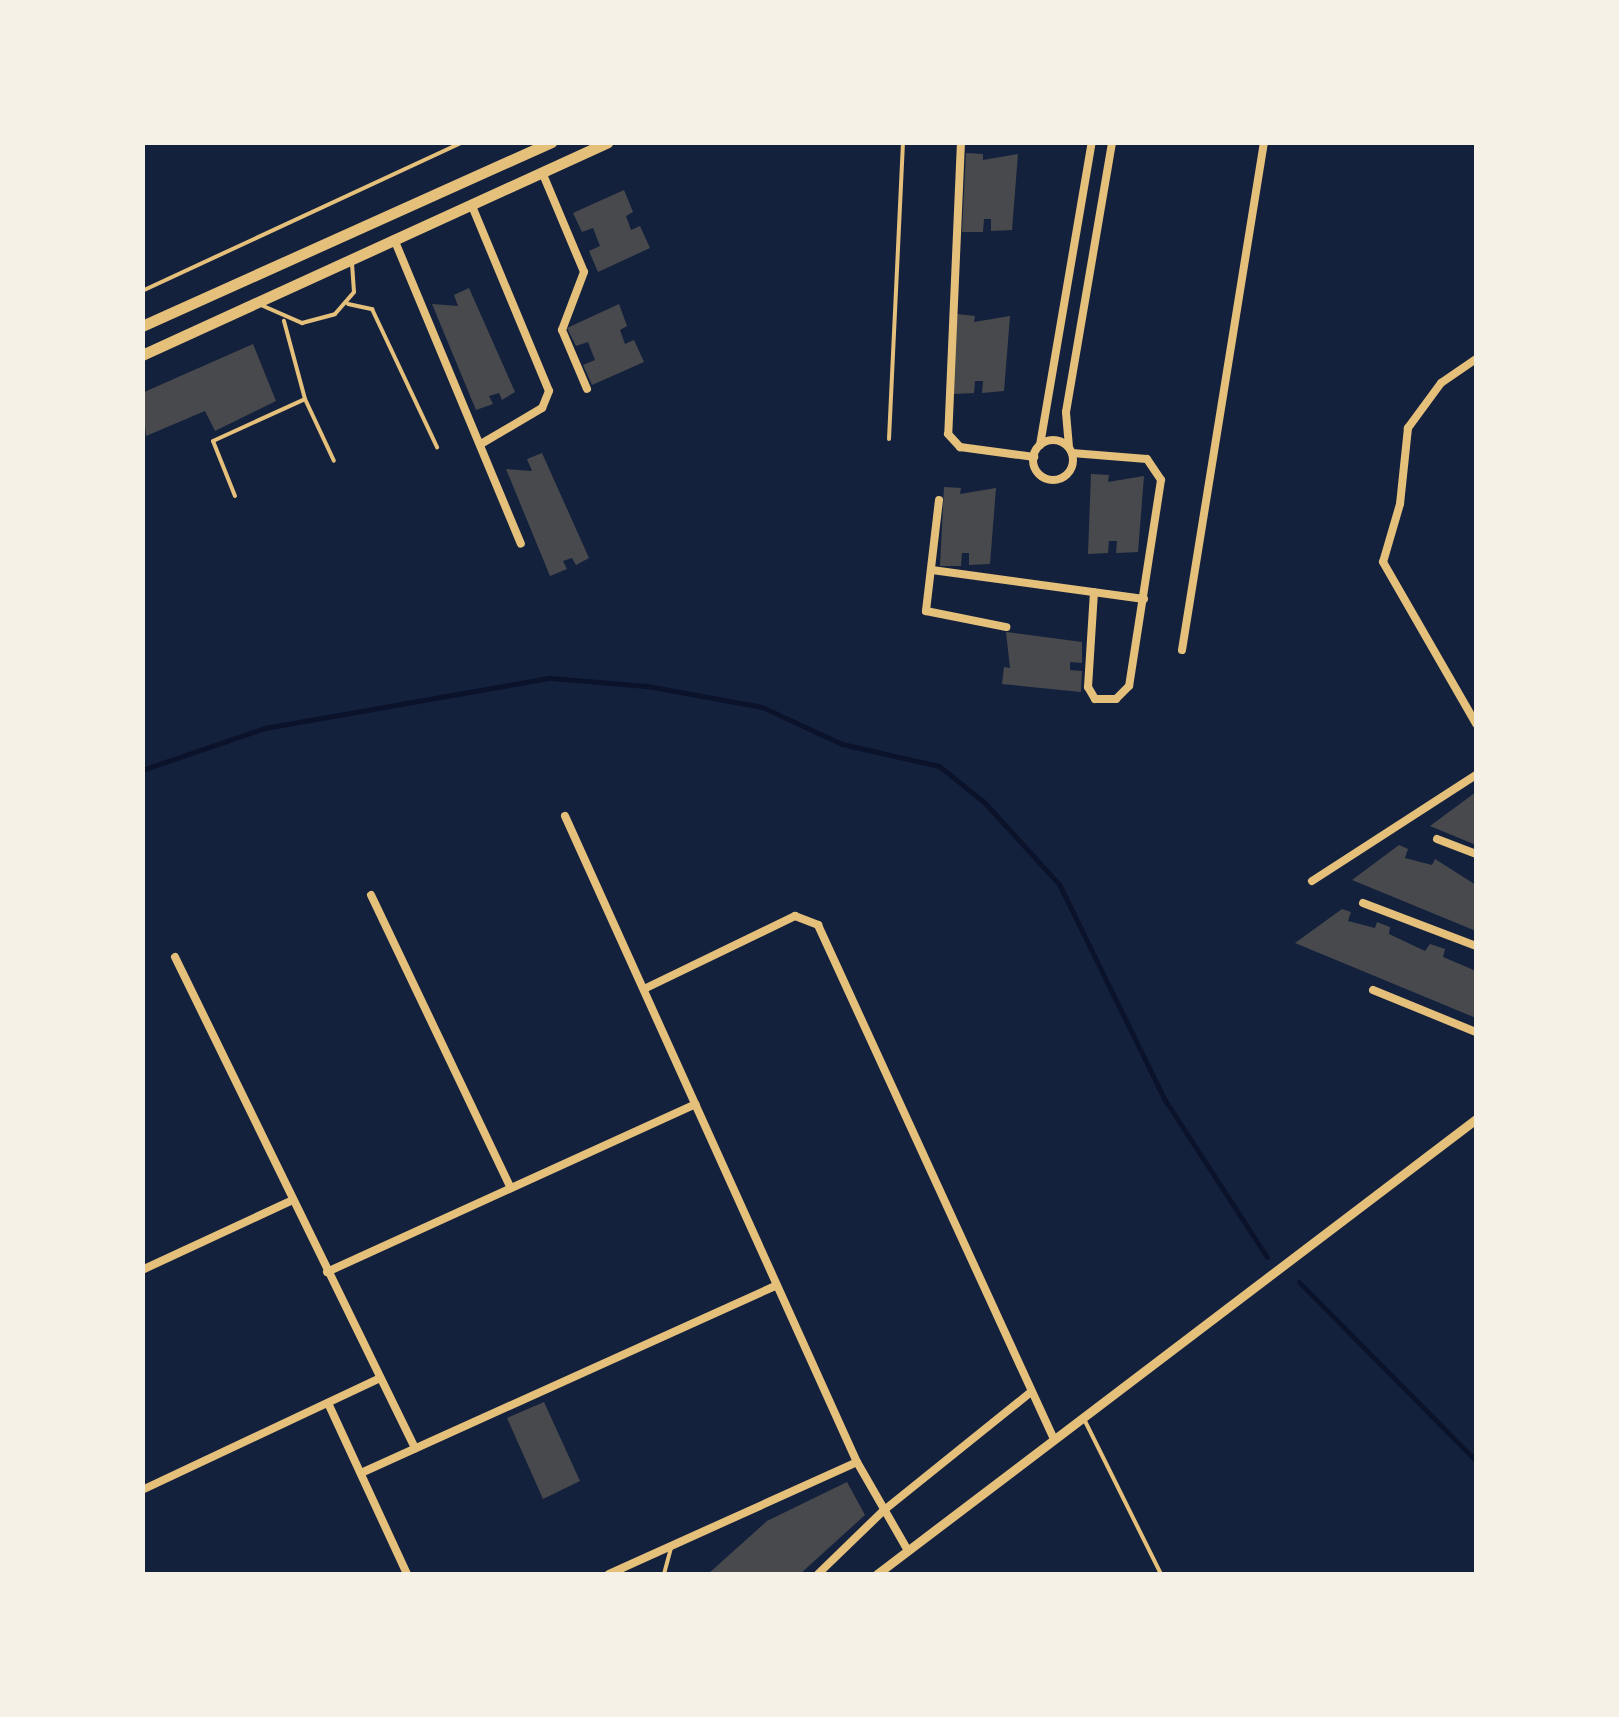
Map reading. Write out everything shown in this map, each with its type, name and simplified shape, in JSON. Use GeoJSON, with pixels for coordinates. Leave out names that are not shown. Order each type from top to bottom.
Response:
{"type":"FeatureCollection","features":[{"type":"Feature","properties":{"kind":"main road"},"geometry":{"type":"LineString","coordinates":[[142,326],[552,142]]}},
{"type":"Feature","properties":{"kind":"main road"},"geometry":{"type":"LineString","coordinates":[[142,355],[608,142]]}},
{"type":"Feature","properties":{"kind":"street"},"geometry":{"type":"LineString","coordinates":[[961,142],[948,434],[960,448],[1034,456]]}},
{"type":"Feature","properties":{"kind":"street"},"geometry":{"type":"LineString","coordinates":[[1092,142],[1040,445],[1034,456],[1040,474],[1058,479],[1069,472],[1071,450],[1066,412],[1112,142]]}},
{"type":"Feature","properties":{"kind":"street"},"geometry":{"type":"LineString","coordinates":[[1182,650],[1264,142]]}},
{"type":"Feature","properties":{"kind":"street"},"geometry":{"type":"LineString","coordinates":[[542,172],[584,272],[562,330],[587,389]]}},
{"type":"Feature","properties":{"kind":"street"},"geometry":{"type":"LineString","coordinates":[[472,206],[549,391],[542,408],[481,444]]}},
{"type":"Feature","properties":{"kind":"street"},"geometry":{"type":"LineString","coordinates":[[394,239],[521,544]]}},
{"type":"Feature","properties":{"kind":"street"},"geometry":{"type":"LineString","coordinates":[[1476,359],[1441,384],[1408,428],[1400,504],[1384,550],[1388,574],[1476,724]]}},
{"type":"Feature","properties":{"kind":"street"},"geometry":{"type":"LineString","coordinates":[[1040,445],[1058,440],[1071,450],[1147,459],[1159,470],[1129,686],[1116,699],[1095,699],[1088,688],[1094,592]]}},
{"type":"Feature","properties":{"kind":"street"},"geometry":{"type":"LineString","coordinates":[[939,500],[928,614],[1006,627]]}},
{"type":"Feature","properties":{"kind":"street"},"geometry":{"type":"LineString","coordinates":[[932,570],[1144,599]]}},
{"type":"Feature","properties":{"kind":"street"},"geometry":{"type":"LineString","coordinates":[[1312,880],[1476,775]]}},
{"type":"Feature","properties":{"kind":"street"},"geometry":{"type":"LineString","coordinates":[[565,816],[857,1462],[907,1549]]}},
{"type":"Feature","properties":{"kind":"street"},"geometry":{"type":"LineString","coordinates":[[1438,838],[1476,854]]}},
{"type":"Feature","properties":{"kind":"street"},"geometry":{"type":"LineString","coordinates":[[371,895],[510,1186]]}},
{"type":"Feature","properties":{"kind":"street"},"geometry":{"type":"LineString","coordinates":[[1363,902],[1476,946]]}},
{"type":"Feature","properties":{"kind":"street"},"geometry":{"type":"LineString","coordinates":[[644,989],[795,916],[806,917],[828,937],[1052,1437]]}},
{"type":"Feature","properties":{"kind":"street"},"geometry":{"type":"LineString","coordinates":[[175,957],[415,1448]]}},
{"type":"Feature","properties":{"kind":"street"},"geometry":{"type":"LineString","coordinates":[[1372,990],[1476,1032]]}},
{"type":"Feature","properties":{"kind":"street"},"geometry":{"type":"LineString","coordinates":[[328,1272],[695,1104]]}},
{"type":"Feature","properties":{"kind":"street"},"geometry":{"type":"LineString","coordinates":[[877,1574],[1082,1414],[1476,1119]]}},
{"type":"Feature","properties":{"kind":"street"},"geometry":{"type":"LineString","coordinates":[[142,1270],[293,1200]]}},
{"type":"Feature","properties":{"kind":"street"},"geometry":{"type":"LineString","coordinates":[[361,1473],[776,1286]]}},
{"type":"Feature","properties":{"kind":"street"},"geometry":{"type":"LineString","coordinates":[[142,1490],[380,1378]]}},
{"type":"Feature","properties":{"kind":"street"},"geometry":{"type":"LineString","coordinates":[[818,1574],[883,1511],[1031,1392]]}},
{"type":"Feature","properties":{"kind":"street"},"geometry":{"type":"LineString","coordinates":[[328,1403],[407,1574]]}},
{"type":"Feature","properties":{"kind":"street"},"geometry":{"type":"LineString","coordinates":[[609,1574],[857,1462]]}},
{"type":"Feature","properties":{"kind":"lane"},"geometry":{"type":"LineString","coordinates":[[142,291],[463,142]]}},
{"type":"Feature","properties":{"kind":"lane"},"geometry":{"type":"LineString","coordinates":[[889,439],[903,142]]}},
{"type":"Feature","properties":{"kind":"lane"},"geometry":{"type":"LineString","coordinates":[[348,304],[355,277],[351,259]]}},
{"type":"Feature","properties":{"kind":"lane"},"geometry":{"type":"LineString","coordinates":[[257,302],[284,320],[318,321],[348,304],[372,308],[437,448]]}},
{"type":"Feature","properties":{"kind":"lane"},"geometry":{"type":"LineString","coordinates":[[284,320],[305,399],[334,461]]}},
{"type":"Feature","properties":{"kind":"lane"},"geometry":{"type":"LineString","coordinates":[[235,496],[213,442],[305,399]]}},
{"type":"Feature","properties":{"kind":"lane"},"geometry":{"type":"LineString","coordinates":[[1082,1414],[1161,1574]]}},
{"type":"Feature","properties":{"kind":"lane"},"geometry":{"type":"LineString","coordinates":[[664,1574],[671,1546]]}},
{"type":"Feature","properties":{"kind":"building"},"geometry":{"type":"Polygon","coordinates":[[[966,153],[983,154],[983,160],[1018,154],[1012,230],[991,231],[991,219],[984,219],[983,232],[962,232],[966,153]]]}},
{"type":"Feature","properties":{"kind":"building"},"geometry":{"type":"Polygon","coordinates":[[[624,190],[633,212],[626,216],[631,230],[640,226],[650,248],[598,272],[589,251],[600,246],[593,228],[582,232],[573,213],[624,190]]]}},
{"type":"Feature","properties":{"kind":"building"},"geometry":{"type":"Polygon","coordinates":[[[469,288],[515,392],[502,400],[499,393],[489,396],[493,404],[476,410],[432,304],[458,306],[454,295],[469,288]]]}},
{"type":"Feature","properties":{"kind":"building"},"geometry":{"type":"Polygon","coordinates":[[[619,304],[627,326],[620,330],[625,344],[634,340],[644,362],[592,385],[583,365],[595,360],[588,342],[576,346],[567,328],[619,304]]]}},
{"type":"Feature","properties":{"kind":"building"},"geometry":{"type":"Polygon","coordinates":[[[957,314],[975,316],[974,322],[1010,316],[1004,391],[982,393],[983,381],[975,381],[974,393],[953,394],[957,314]]]}},
{"type":"Feature","properties":{"kind":"building"},"geometry":{"type":"Polygon","coordinates":[[[253,344],[276,401],[215,431],[205,411],[146,436],[142,393],[253,344]]]}},
{"type":"Feature","properties":{"kind":"building"},"geometry":{"type":"Polygon","coordinates":[[[542,453],[589,558],[576,565],[572,558],[563,561],[567,569],[550,576],[506,469],[532,471],[527,459],[542,453]]]}},
{"type":"Feature","properties":{"kind":"building"},"geometry":{"type":"Polygon","coordinates":[[[1091,474],[1109,475],[1108,482],[1144,476],[1138,552],[1116,553],[1117,541],[1109,541],[1108,553],[1088,554],[1091,474]]]}},
{"type":"Feature","properties":{"kind":"building"},"geometry":{"type":"Polygon","coordinates":[[[944,487],[961,488],[960,494],[996,488],[990,564],[969,565],[969,553],[962,553],[961,566],[940,566],[944,487]]]}},
{"type":"Feature","properties":{"kind":"building"},"geometry":{"type":"Polygon","coordinates":[[[1006,632],[1082,642],[1082,663],[1070,662],[1070,670],[1082,671],[1081,692],[1002,684],[1004,667],[1010,668],[1006,632]]]}},
{"type":"Feature","properties":{"kind":"building"},"geometry":{"type":"Polygon","coordinates":[[[1476,792],[1476,845],[1430,826],[1476,792]]]}},
{"type":"Feature","properties":{"kind":"building"},"geometry":{"type":"Polygon","coordinates":[[[1399,845],[1408,849],[1405,858],[1432,865],[1435,859],[1476,885],[1476,931],[1352,880],[1399,845]]]}},
{"type":"Feature","properties":{"kind":"building"},"geometry":{"type":"Polygon","coordinates":[[[1342,909],[1351,912],[1348,921],[1375,928],[1377,922],[1390,927],[1389,934],[1425,951],[1430,944],[1445,949],[1443,957],[1476,971],[1476,1018],[1295,943],[1342,909]]]}},
{"type":"Feature","properties":{"kind":"building"},"geometry":{"type":"Polygon","coordinates":[[[544,1402],[580,1481],[543,1499],[507,1418],[544,1402]]]}},
{"type":"Feature","properties":{"kind":"building"},"geometry":{"type":"Polygon","coordinates":[[[847,1482],[865,1515],[800,1574],[708,1574],[767,1521],[847,1482]]]}},
{"type":"Feature","properties":{"kind":"waterway"},"geometry":{"type":"LineString","coordinates":[[142,770],[265,728],[550,678],[647,686],[762,707],[842,744],[939,766],[984,802],[1059,884],[1165,1100],[1267,1257]]}},
{"type":"Feature","properties":{"kind":"waterway"},"geometry":{"type":"LineString","coordinates":[[1299,1282],[1476,1461]]}}]}
